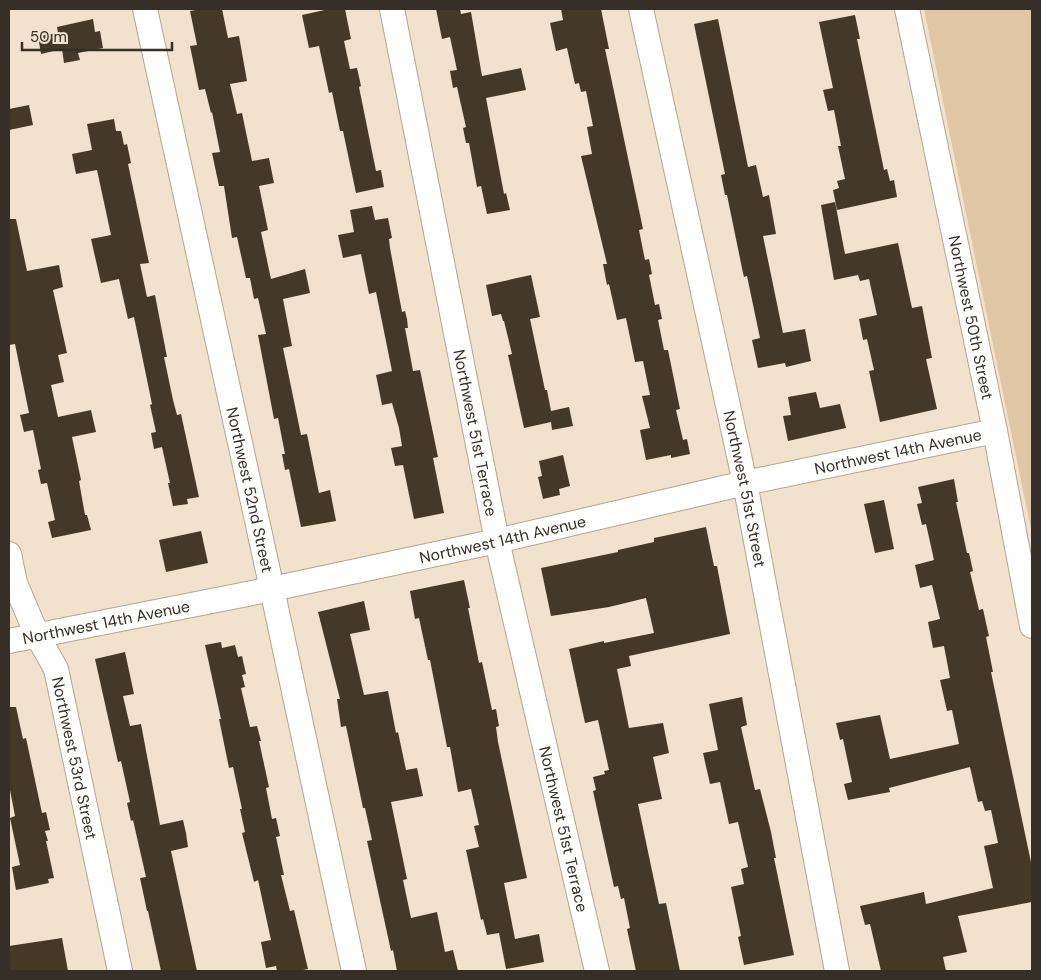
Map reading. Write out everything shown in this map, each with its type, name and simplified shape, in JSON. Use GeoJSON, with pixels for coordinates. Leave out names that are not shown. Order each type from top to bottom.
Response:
{"type":"FeatureCollection","features":[{"type":"Feature","properties":{"kind":"street","name":"Northwest 52nd Street"},"geometry":{"type":"LineString","coordinates":[[144,9],[354,971]]}},
{"type":"Feature","properties":{"kind":"street","name":"Northwest 51st Terrace"},"geometry":{"type":"LineString","coordinates":[[392,9],[497,541],[597,971]]}},
{"type":"Feature","properties":{"kind":"street","name":"Northwest 51st Street"},"geometry":{"type":"LineString","coordinates":[[641,9],[745,484],[837,971]]}},
{"type":"Feature","properties":{"kind":"street","name":"Northwest 50th Street"},"geometry":{"type":"LineString","coordinates":[[907,9],[995,431],[1032,626]]}},
{"type":"Feature","properties":{"kind":"street","name":"Northwest 14th Avenue"},"geometry":{"type":"LineString","coordinates":[[9,641],[272,589],[497,541],[745,484],[995,431]]}},
{"type":"Feature","properties":{"kind":"street","name":"Northwest 53rd Street"},"geometry":{"type":"LineString","coordinates":[[9,554],[15,583],[37,635],[56,669],[120,971]]}},
{"type":"Feature","properties":{"kind":"shaded area"},"geometry":{"type":"Polygon","coordinates":[[[924,9],[1032,9],[1032,534],[924,9]]]}},
{"type":"Feature","properties":{"kind":"building"},"geometry":{"type":"Polygon","coordinates":[[[222,9],[228,38],[239,36],[247,81],[230,84],[237,114],[242,113],[252,161],[269,158],[274,183],[259,186],[268,230],[261,232],[271,279],[305,269],[310,293],[283,299],[292,346],[283,348],[301,435],[307,434],[319,493],[330,490],[336,521],[301,527],[289,469],[285,470],[282,454],[285,454],[278,418],[274,419],[258,335],[266,334],[258,298],[254,299],[250,278],[246,278],[237,237],[232,238],[224,186],[219,186],[212,153],[220,152],[212,112],[205,89],[199,90],[190,46],[197,45],[190,11],[222,9]]]}},
{"type":"Feature","properties":{"kind":"building"},"geometry":{"type":"Polygon","coordinates":[[[329,9],[345,9],[351,39],[344,41],[350,69],[357,68],[376,171],[381,170],[384,187],[356,193],[343,131],[340,131],[332,92],[329,93],[319,46],[309,48],[302,15],[329,9]]]}},
{"type":"Feature","properties":{"kind":"building"},"geometry":{"type":"Polygon","coordinates":[[[436,9],[460,9],[461,14],[471,12],[482,76],[521,68],[526,90],[486,98],[504,194],[506,193],[510,210],[487,214],[481,186],[477,187],[469,143],[466,143],[463,128],[466,127],[457,87],[453,88],[450,71],[457,70],[450,37],[442,39],[436,9]]]}},
{"type":"Feature","properties":{"kind":"building"},"geometry":{"type":"Polygon","coordinates":[[[561,9],[601,9],[609,49],[605,49],[643,229],[639,230],[645,260],[649,259],[652,274],[649,275],[655,305],[659,304],[662,319],[658,320],[664,350],[668,350],[680,409],[676,410],[683,440],[687,439],[690,454],[671,458],[671,455],[646,460],[640,430],[650,428],[642,396],[650,395],[643,361],[635,362],[626,318],[617,320],[609,284],[607,285],[603,264],[607,264],[581,156],[592,154],[587,127],[593,126],[586,91],[581,92],[579,83],[575,84],[567,48],[556,51],[550,23],[563,20],[561,9]]]}},
{"type":"Feature","properties":{"kind":"building"},"geometry":{"type":"Polygon","coordinates":[[[855,15],[860,39],[857,39],[884,170],[887,169],[890,181],[894,180],[897,197],[837,210],[833,190],[839,188],[837,181],[845,179],[838,146],[841,146],[834,110],[828,111],[823,90],[833,88],[819,22],[855,15]]]}},
{"type":"Feature","properties":{"kind":"building"},"geometry":{"type":"Polygon","coordinates":[[[93,19],[95,32],[100,31],[103,48],[78,53],[80,60],[64,63],[62,49],[41,54],[38,36],[58,33],[57,27],[93,19]]]}},
{"type":"Feature","properties":{"kind":"building"},"geometry":{"type":"Polygon","coordinates":[[[718,19],[748,167],[756,165],[763,197],[769,195],[776,234],[763,236],[783,333],[805,329],[811,361],[786,367],[785,363],[758,368],[752,340],[760,338],[747,276],[744,277],[727,195],[725,195],[721,175],[725,174],[694,24],[718,19]]]}},
{"type":"Feature","properties":{"kind":"building"},"geometry":{"type":"Polygon","coordinates":[[[29,105],[33,125],[9,130],[9,109],[29,105]]]}},
{"type":"Feature","properties":{"kind":"building"},"geometry":{"type":"Polygon","coordinates":[[[114,119],[116,131],[121,131],[124,145],[127,144],[131,163],[128,164],[149,263],[140,264],[147,297],[155,295],[167,357],[164,357],[173,400],[177,415],[181,414],[199,497],[187,499],[188,504],[173,506],[162,447],[154,449],[151,433],[156,432],[150,405],[152,404],[134,317],[128,319],[119,279],[101,283],[91,239],[111,235],[97,170],[76,174],[72,154],[92,150],[87,124],[114,119]]]}},
{"type":"Feature","properties":{"kind":"building"},"geometry":{"type":"Polygon","coordinates":[[[835,202],[845,254],[898,243],[912,308],[922,306],[932,358],[926,359],[937,409],[880,422],[869,371],[874,370],[867,339],[863,340],[859,319],[877,315],[869,279],[860,281],[858,275],[834,280],[821,205],[835,202]]]}},
{"type":"Feature","properties":{"kind":"building"},"geometry":{"type":"Polygon","coordinates":[[[372,206],[375,220],[388,218],[392,238],[389,239],[390,248],[402,312],[405,311],[407,319],[408,328],[405,328],[413,371],[420,370],[438,457],[433,458],[444,513],[414,519],[403,465],[395,466],[391,448],[402,446],[399,428],[392,403],[382,405],[376,375],[392,371],[376,292],[369,294],[361,254],[343,258],[338,235],[354,232],[350,210],[372,206]]]}},
{"type":"Feature","properties":{"kind":"building"},"geometry":{"type":"Polygon","coordinates":[[[9,219],[16,219],[27,271],[59,265],[63,287],[53,290],[67,353],[58,355],[64,382],[51,385],[58,417],[91,410],[96,432],[72,437],[81,480],[79,481],[85,515],[87,515],[91,530],[52,538],[48,522],[55,520],[47,483],[41,484],[38,470],[41,469],[33,430],[24,432],[20,415],[29,413],[15,344],[9,345],[9,219]]]}},
{"type":"Feature","properties":{"kind":"building"},"geometry":{"type":"Polygon","coordinates":[[[531,275],[540,317],[530,319],[545,390],[547,390],[551,411],[569,407],[573,426],[552,430],[551,422],[524,428],[508,355],[512,354],[504,321],[501,314],[492,316],[486,285],[531,275]]]}},
{"type":"Feature","properties":{"kind":"building"},"geometry":{"type":"Polygon","coordinates":[[[816,392],[820,408],[840,404],[846,428],[788,441],[783,416],[791,415],[788,397],[816,392]]]}},
{"type":"Feature","properties":{"kind":"building"},"geometry":{"type":"Polygon","coordinates":[[[563,455],[570,486],[559,489],[560,495],[543,499],[538,477],[542,476],[539,461],[563,455]]]}},
{"type":"Feature","properties":{"kind":"building"},"geometry":{"type":"Polygon","coordinates":[[[954,479],[958,502],[956,502],[967,553],[969,553],[973,571],[970,572],[979,610],[983,609],[989,636],[986,637],[993,672],[991,672],[1032,867],[1032,902],[958,916],[967,952],[943,957],[946,971],[881,971],[870,924],[865,925],[860,906],[924,892],[926,904],[993,888],[984,846],[998,843],[991,810],[985,811],[982,801],[978,802],[970,767],[889,788],[890,792],[848,800],[844,784],[852,782],[843,739],[840,740],[836,723],[880,715],[890,759],[959,744],[952,710],[947,711],[940,680],[950,678],[944,646],[933,648],[928,622],[940,619],[932,585],[920,588],[915,565],[934,560],[926,524],[922,525],[917,504],[922,503],[918,487],[954,479]]]}},
{"type":"Feature","properties":{"kind":"building"},"geometry":{"type":"Polygon","coordinates":[[[884,500],[894,549],[875,553],[864,504],[884,500]]]}},
{"type":"Feature","properties":{"kind":"building"},"geometry":{"type":"Polygon","coordinates":[[[706,527],[714,566],[717,566],[730,634],[629,656],[631,666],[617,669],[629,728],[663,723],[669,753],[653,757],[662,799],[638,804],[659,904],[666,903],[680,971],[636,971],[627,929],[630,928],[624,898],[621,899],[618,886],[614,887],[593,791],[596,790],[593,777],[605,774],[604,771],[609,770],[598,720],[585,723],[569,649],[654,633],[646,598],[609,607],[551,616],[541,568],[618,552],[618,550],[654,542],[654,538],[706,527]]]}},
{"type":"Feature","properties":{"kind":"building"},"geometry":{"type":"Polygon","coordinates":[[[201,531],[208,563],[166,572],[159,540],[201,531]]]}},
{"type":"Feature","properties":{"kind":"building"},"geometry":{"type":"Polygon","coordinates":[[[464,580],[479,663],[482,662],[492,710],[496,709],[499,726],[496,727],[498,742],[527,878],[504,883],[515,939],[539,934],[544,962],[506,969],[499,933],[487,935],[483,919],[481,920],[466,850],[479,847],[474,826],[479,825],[471,789],[458,792],[450,747],[447,747],[430,660],[428,660],[419,618],[415,619],[410,591],[464,580]]]}},
{"type":"Feature","properties":{"kind":"building"},"geometry":{"type":"Polygon","coordinates":[[[364,601],[370,630],[350,634],[364,695],[388,691],[396,733],[398,732],[406,770],[417,768],[423,796],[391,802],[407,879],[403,880],[411,918],[437,912],[445,952],[453,950],[458,971],[397,971],[393,950],[391,951],[367,841],[372,840],[365,808],[363,808],[346,726],[341,727],[337,699],[340,699],[318,612],[364,601]]]}},
{"type":"Feature","properties":{"kind":"building"},"geometry":{"type":"Polygon","coordinates":[[[221,642],[222,648],[235,645],[238,657],[242,656],[246,674],[242,675],[245,687],[241,688],[250,727],[257,726],[261,741],[259,741],[269,787],[266,788],[272,819],[276,818],[280,836],[276,837],[284,875],[281,875],[290,911],[294,910],[308,969],[277,971],[276,966],[266,968],[261,942],[271,940],[258,880],[254,882],[242,833],[245,832],[240,809],[242,809],[233,767],[229,768],[219,719],[221,719],[205,645],[221,642]]]}},
{"type":"Feature","properties":{"kind":"building"},"geometry":{"type":"Polygon","coordinates":[[[125,652],[134,694],[123,696],[130,726],[141,724],[160,825],[183,820],[186,833],[188,847],[171,851],[197,971],[161,971],[147,911],[140,878],[146,877],[133,820],[131,821],[127,803],[130,802],[121,761],[118,762],[95,659],[125,652]]]}},
{"type":"Feature","properties":{"kind":"building"},"geometry":{"type":"Polygon","coordinates":[[[742,697],[747,725],[741,727],[755,790],[760,789],[771,832],[776,858],[774,858],[794,955],[744,965],[738,937],[741,936],[731,887],[744,884],[741,869],[748,867],[738,822],[729,824],[720,782],[710,784],[703,753],[718,750],[709,704],[742,697]]]}},
{"type":"Feature","properties":{"kind":"building"},"geometry":{"type":"Polygon","coordinates":[[[9,707],[16,707],[23,739],[26,738],[42,813],[46,812],[50,830],[45,831],[48,841],[46,841],[54,878],[48,879],[49,883],[16,890],[12,867],[20,865],[10,818],[15,816],[9,785],[9,707]]]}},
{"type":"Feature","properties":{"kind":"building"},"geometry":{"type":"Polygon","coordinates":[[[62,938],[68,971],[9,971],[9,946],[62,938]]]}}]}
